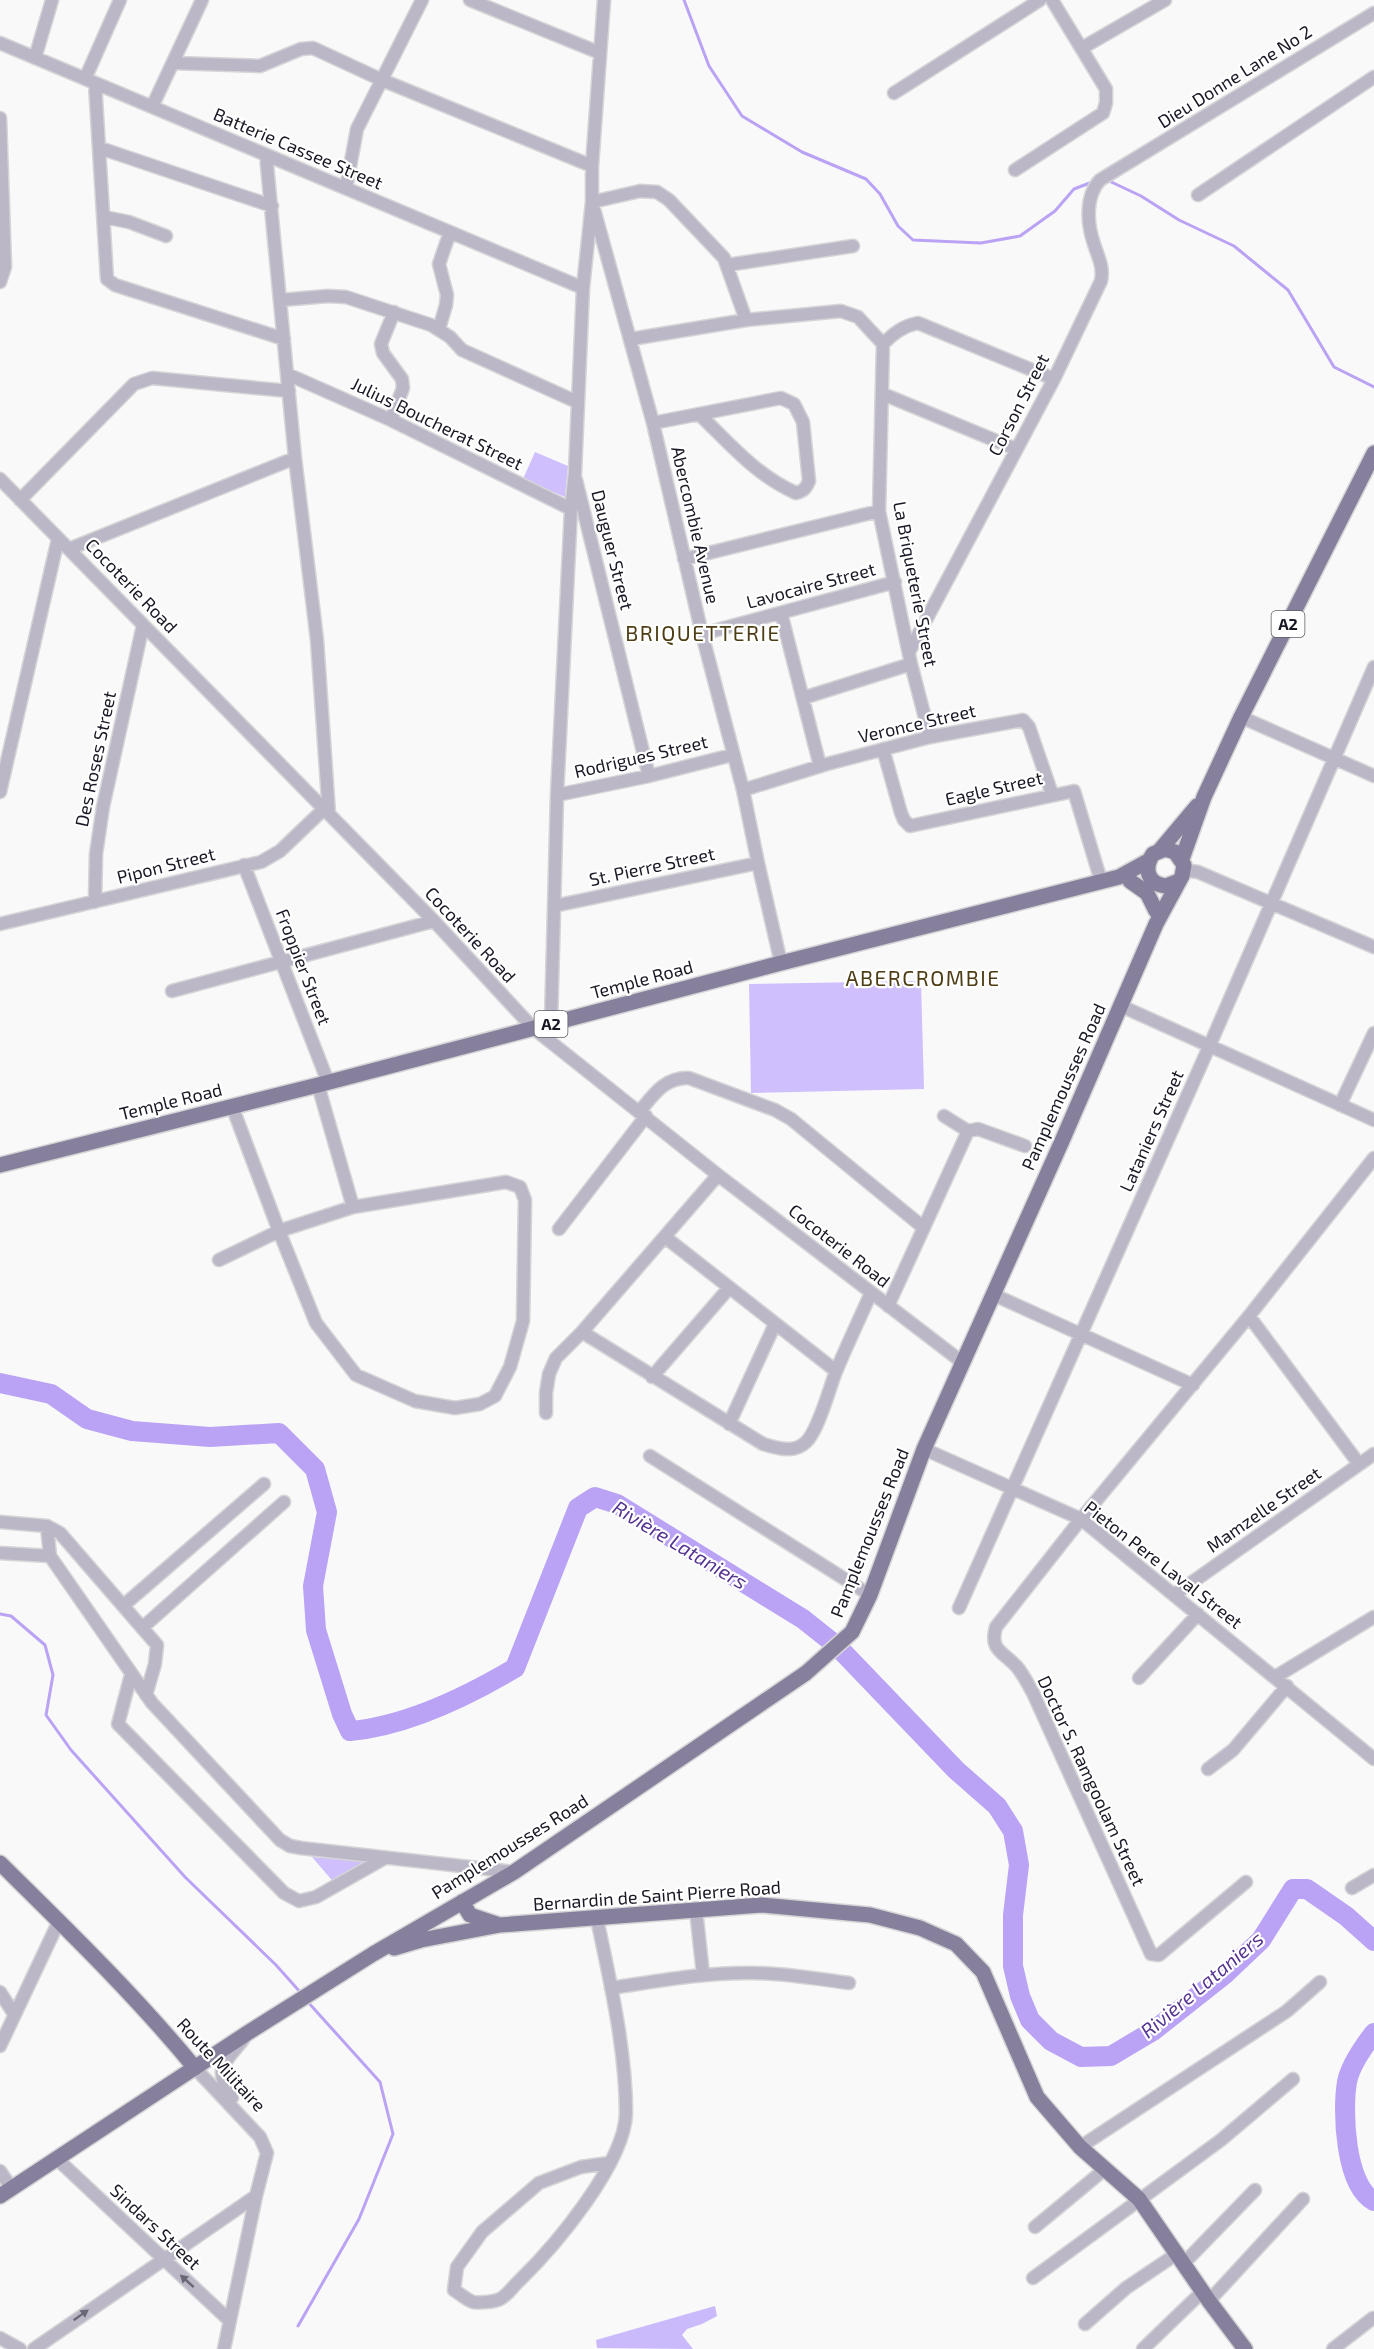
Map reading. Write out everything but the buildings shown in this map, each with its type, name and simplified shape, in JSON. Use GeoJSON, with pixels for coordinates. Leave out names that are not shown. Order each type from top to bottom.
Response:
{"type":"FeatureCollection","features":[{"type":"Feature","properties":{"kind":"main road","name":"A2"},"geometry":{"type":"LineString","coordinates":[[1155,883],[1171,886],[1182,870],[1204,797],[1241,717],[1373,459]]}},
{"type":"Feature","properties":{"kind":"main road","name":"A2"},"geometry":{"type":"LineString","coordinates":[[1148,861],[1204,797]]}},
{"type":"Feature","properties":{"kind":"main road"},"geometry":{"type":"LineString","coordinates":[[1160,850],[1175,852],[1182,870]]}},
{"type":"Feature","properties":{"kind":"main road","name":"Temple Road"},"geometry":{"type":"LineString","coordinates":[[1125,879],[1148,861]]}},
{"type":"Feature","properties":{"kind":"main road"},"geometry":{"type":"LineString","coordinates":[[1148,861],[1147,872],[1155,883],[1156,917]]}},
{"type":"Feature","properties":{"kind":"main road","name":"Pamplemousses Road"},"geometry":{"type":"LineString","coordinates":[[6,2192],[304,1997],[514,1872],[806,1673],[852,1632],[870,1595],[924,1449],[1121,1006],[1156,917],[1182,870]]}},
{"type":"Feature","properties":{"kind":"main road","name":"Temple Road"},"geometry":{"type":"LineString","coordinates":[[1,1164],[323,1084],[1101,881],[1125,879],[1155,883]]}},
{"type":"Feature","properties":{"kind":"main road"},"geometry":{"type":"LineString","coordinates":[[1125,879],[1147,893],[1156,917]]}},
{"type":"Feature","properties":{"kind":"main road","name":"Route Militaire"},"geometry":{"type":"LineString","coordinates":[[0,1863],[59,1921],[195,2068]]}},
{"type":"Feature","properties":{"kind":"main road","name":"Bernardin de Saint Pierre Road"},"geometry":{"type":"LineString","coordinates":[[373,1954],[421,1940],[500,1925],[761,1905],[859,1914],[920,1928],[956,1944],[983,1972],[1037,2097],[1080,2147],[1139,2199],[1245,2349]]}},
{"type":"Feature","properties":{"kind":"main road"},"geometry":{"type":"LineString","coordinates":[[455,1906],[472,1929]]}},
{"type":"Feature","properties":{"kind":"main road","name":"Bernardin de Saint Pierre Road"},"geometry":{"type":"LineString","coordinates":[[455,1906],[500,1925]]}},
{"type":"Feature","properties":{"kind":"street"},"geometry":{"type":"LineString","coordinates":[[35,58],[52,0]]}},
{"type":"Feature","properties":{"kind":"street"},"geometry":{"type":"LineString","coordinates":[[120,0],[90,81],[100,148],[106,279],[284,339]]}},
{"type":"Feature","properties":{"kind":"street"},"geometry":{"type":"LineString","coordinates":[[152,107],[202,0]]}},
{"type":"Feature","properties":{"kind":"street"},"geometry":{"type":"LineString","coordinates":[[346,188],[357,129],[422,0]]}},
{"type":"Feature","properties":{"kind":"street"},"geometry":{"type":"LineString","coordinates":[[470,0],[600,53]]}},
{"type":"Feature","properties":{"kind":"street"},"geometry":{"type":"LineString","coordinates":[[551,1023],[557,795],[571,509],[583,288],[592,202],[592,166],[604,0]]}},
{"type":"Feature","properties":{"kind":"street"},"geometry":{"type":"LineString","coordinates":[[894,93],[1040,0]]}},
{"type":"Feature","properties":{"kind":"street"},"geometry":{"type":"LineString","coordinates":[[1015,170],[1102,112],[1106,104],[1106,89],[1052,0]]}},
{"type":"Feature","properties":{"kind":"street"},"geometry":{"type":"LineString","coordinates":[[1083,48],[1165,0]]}},
{"type":"Feature","properties":{"kind":"street","name":"Dieu Donne Lane No 2"},"geometry":{"type":"LineString","coordinates":[[1115,172],[1374,13]]}},
{"type":"Feature","properties":{"kind":"street","name":"Batterie Cassee Street"},"geometry":{"type":"LineString","coordinates":[[0,43],[583,288]]}},
{"type":"Feature","properties":{"kind":"street"},"geometry":{"type":"LineString","coordinates":[[173,63],[260,66],[301,49],[313,48],[382,80],[592,166]]}},
{"type":"Feature","properties":{"kind":"street"},"geometry":{"type":"LineString","coordinates":[[1198,195],[1374,77]]}},
{"type":"Feature","properties":{"kind":"street"},"geometry":{"type":"LineString","coordinates":[[0,118],[5,267],[0,282]]}},
{"type":"Feature","properties":{"kind":"street"},"geometry":{"type":"LineString","coordinates":[[100,148],[272,206]]}},
{"type":"Feature","properties":{"kind":"street"},"geometry":{"type":"LineString","coordinates":[[266,155],[295,458],[317,640],[327,812]]}},
{"type":"Feature","properties":{"kind":"street","name":"Corson Street"},"geometry":{"type":"LineString","coordinates":[[910,658],[1054,379],[1102,274],[1091,234],[1089,202],[1093,189],[1100,180],[1115,172]]}},
{"type":"Feature","properties":{"kind":"street"},"geometry":{"type":"LineString","coordinates":[[592,202],[640,191],[657,192],[669,200],[713,245],[727,265],[746,320]]}},
{"type":"Feature","properties":{"kind":"street","name":"Abercombie Avenue"},"geometry":{"type":"LineString","coordinates":[[592,202],[653,423],[702,634],[743,790],[782,963]]}},
{"type":"Feature","properties":{"kind":"street"},"geometry":{"type":"LineString","coordinates":[[104,217],[129,222],[166,236]]}},
{"type":"Feature","properties":{"kind":"street"},"geometry":{"type":"LineString","coordinates":[[439,330],[447,295],[439,264],[450,232]]}},
{"type":"Feature","properties":{"kind":"street"},"geometry":{"type":"LineString","coordinates":[[727,265],[853,246]]}},
{"type":"Feature","properties":{"kind":"street"},"geometry":{"type":"LineString","coordinates":[[281,300],[328,296],[346,297],[394,312],[431,325],[450,337],[462,350],[577,402]]}},
{"type":"Feature","properties":{"kind":"street"},"geometry":{"type":"LineString","coordinates":[[631,339],[746,320],[841,311],[858,317],[883,344],[894,332],[918,323],[1054,379]]}},
{"type":"Feature","properties":{"kind":"street"},"geometry":{"type":"LineString","coordinates":[[391,420],[403,388],[402,379],[383,353],[381,344],[394,312]]}},
{"type":"Feature","properties":{"kind":"street","name":"La Briqueterie Street"},"geometry":{"type":"LineString","coordinates":[[883,344],[879,511],[910,658],[930,737]]}},
{"type":"Feature","properties":{"kind":"street","name":"Julius Boucherat Street"},"geometry":{"type":"LineString","coordinates":[[287,374],[391,420],[571,509]]}},
{"type":"Feature","properties":{"kind":"street"},"geometry":{"type":"LineString","coordinates":[[21,500],[134,384],[152,378],[289,391]]}},
{"type":"Feature","properties":{"kind":"street"},"geometry":{"type":"LineString","coordinates":[[883,394],[1016,449]]}},
{"type":"Feature","properties":{"kind":"street"},"geometry":{"type":"LineString","coordinates":[[653,423],[781,398],[795,404],[803,422],[809,481],[807,486],[796,493],[769,478],[744,459],[700,415]]}},
{"type":"Feature","properties":{"kind":"street"},"geometry":{"type":"LineString","coordinates":[[69,549],[295,458]]}},
{"type":"Feature","properties":{"kind":"street","name":"Dauguer Street"},"geometry":{"type":"LineString","coordinates":[[574,472],[649,776]]}},
{"type":"Feature","properties":{"kind":"street","name":"Cocoterie Road"},"geometry":{"type":"LineString","coordinates":[[0,478],[434,921],[533,1028],[718,1175],[962,1362]]}},
{"type":"Feature","properties":{"kind":"street"},"geometry":{"type":"LineString","coordinates":[[684,559],[879,511]]}},
{"type":"Feature","properties":{"kind":"street"},"geometry":{"type":"LineString","coordinates":[[0,792],[58,539]]}},
{"type":"Feature","properties":{"kind":"street","name":"Lavocaire Street"},"geometry":{"type":"LineString","coordinates":[[702,634],[895,582]]}},
{"type":"Feature","properties":{"kind":"street"},"geometry":{"type":"LineString","coordinates":[[781,613],[820,766]]}},
{"type":"Feature","properties":{"kind":"street","name":"Des Roses Street"},"geometry":{"type":"LineString","coordinates":[[95,902],[96,854],[104,807],[143,625]]}},
{"type":"Feature","properties":{"kind":"street"},"geometry":{"type":"LineString","coordinates":[[803,698],[910,658]]}},
{"type":"Feature","properties":{"kind":"street","name":"Lataniers Street"},"geometry":{"type":"LineString","coordinates":[[959,1608],[1209,1047],[1374,667]]}},
{"type":"Feature","properties":{"kind":"street"},"geometry":{"type":"LineString","coordinates":[[1241,717],[1374,776]]}},
{"type":"Feature","properties":{"kind":"street","name":"Veronce Street"},"geometry":{"type":"LineString","coordinates":[[743,790],[820,766],[930,737],[1023,720],[1029,727],[1052,794]]}},
{"type":"Feature","properties":{"kind":"street","name":"Eagle Street"},"geometry":{"type":"LineString","coordinates":[[884,749],[901,813],[910,825],[1072,790],[1076,793],[1101,881]]}},
{"type":"Feature","properties":{"kind":"street","name":"Rodrigues Street"},"geometry":{"type":"LineString","coordinates":[[557,795],[649,776],[732,755]]}},
{"type":"Feature","properties":{"kind":"street","name":"Pipon Street"},"geometry":{"type":"LineString","coordinates":[[0,924],[261,862],[280,851],[327,812]]}},
{"type":"Feature","properties":{"kind":"street","name":"St. Pierre Street"},"geometry":{"type":"LineString","coordinates":[[554,906],[758,863]]}},
{"type":"Feature","properties":{"kind":"street","name":"Froppier Street"},"geometry":{"type":"LineString","coordinates":[[244,865],[282,962],[323,1084],[353,1207]]}},
{"type":"Feature","properties":{"kind":"street"},"geometry":{"type":"LineString","coordinates":[[1182,870],[1198,872],[1374,947]]}},
{"type":"Feature","properties":{"kind":"street"},"geometry":{"type":"LineString","coordinates":[[172,991],[434,921]]}},
{"type":"Feature","properties":{"kind":"street"},"geometry":{"type":"LineString","coordinates":[[1121,1006],[1374,1120]]}},
{"type":"Feature","properties":{"kind":"street"},"geometry":{"type":"LineString","coordinates":[[1340,1105],[1374,1033]]}},
{"type":"Feature","properties":{"kind":"street"},"geometry":{"type":"LineString","coordinates":[[559,1229],[661,1087],[672,1080],[682,1078],[688,1078],[775,1110],[806,1131],[924,1228]]}},
{"type":"Feature","properties":{"kind":"street"},"geometry":{"type":"LineString","coordinates":[[219,1260],[279,1231],[353,1207],[506,1182],[520,1187],[525,1200],[523,1321],[510,1367],[495,1396],[480,1404],[455,1408],[414,1401],[356,1375],[316,1323],[279,1231],[232,1106]]}},
{"type":"Feature","properties":{"kind":"street"},"geometry":{"type":"LineString","coordinates":[[945,1116],[968,1131],[978,1129],[1025,1146]]}},
{"type":"Feature","properties":{"kind":"street"},"geometry":{"type":"LineString","coordinates":[[888,1306],[968,1131]]}},
{"type":"Feature","properties":{"kind":"street"},"geometry":{"type":"LineString","coordinates":[[1081,1519],[1193,1385],[1374,1158]]}},
{"type":"Feature","properties":{"kind":"street"},"geometry":{"type":"LineString","coordinates":[[546,1413],[546,1393],[552,1364],[718,1175]]}},
{"type":"Feature","properties":{"kind":"street"},"geometry":{"type":"LineString","coordinates":[[665,1237],[836,1371]]}},
{"type":"Feature","properties":{"kind":"street"},"geometry":{"type":"LineString","coordinates":[[652,1377],[729,1288]]}},
{"type":"Feature","properties":{"kind":"street"},"geometry":{"type":"LineString","coordinates":[[582,1332],[762,1444],[783,1450],[795,1448],[806,1442],[813,1431],[836,1371],[871,1293]]}},
{"type":"Feature","properties":{"kind":"street"},"geometry":{"type":"LineString","coordinates":[[992,1294],[1193,1385]]}},
{"type":"Feature","properties":{"kind":"street"},"geometry":{"type":"LineString","coordinates":[[1249,1316],[1359,1464]]}},
{"type":"Feature","properties":{"kind":"street"},"geometry":{"type":"LineString","coordinates":[[729,1424],[775,1324]]}},
{"type":"Feature","properties":{"kind":"street","name":"Pieton Pere Laval Street"},"geometry":{"type":"LineString","coordinates":[[924,1449],[1081,1519],[1372,1756]]}},
{"type":"Feature","properties":{"kind":"street","name":"Mamzelle Street"},"geometry":{"type":"LineString","coordinates":[[1174,1595],[1374,1454]]}},
{"type":"Feature","properties":{"kind":"street"},"geometry":{"type":"LineString","coordinates":[[650,1456],[870,1595]]}},
{"type":"Feature","properties":{"kind":"street"},"geometry":{"type":"LineString","coordinates":[[124,1605],[264,1484]]}},
{"type":"Feature","properties":{"kind":"street"},"geometry":{"type":"LineString","coordinates":[[142,1628],[284,1502]]}},
{"type":"Feature","properties":{"kind":"street","name":"Doctor S. Ramgoolam Street"},"geometry":{"type":"LineString","coordinates":[[1081,1519],[996,1627],[994,1635],[996,1648],[1017,1667],[1033,1693],[1148,1949],[1153,1955],[1159,1955],[1246,1881]]}},
{"type":"Feature","properties":{"kind":"street"},"geometry":{"type":"LineString","coordinates":[[0,1522],[47,1526],[60,1533],[124,1605],[157,1645],[155,1664],[146,1695]]}},
{"type":"Feature","properties":{"kind":"street"},"geometry":{"type":"LineString","coordinates":[[47,1526],[50,1556],[131,1675],[146,1695],[280,1840],[290,1846],[301,1848],[514,1872]]}},
{"type":"Feature","properties":{"kind":"street"},"geometry":{"type":"LineString","coordinates":[[0,1553],[50,1556]]}},
{"type":"Feature","properties":{"kind":"street"},"geometry":{"type":"LineString","coordinates":[[1139,1677],[1198,1614]]}},
{"type":"Feature","properties":{"kind":"street"},"geometry":{"type":"LineString","coordinates":[[1275,1677],[1374,1617]]}},
{"type":"Feature","properties":{"kind":"street"},"geometry":{"type":"LineString","coordinates":[[131,1675],[118,1724],[284,1893],[299,1901],[316,1897],[383,1859]]}},
{"type":"Feature","properties":{"kind":"street"},"geometry":{"type":"LineString","coordinates":[[1208,1769],[1233,1750],[1287,1686]]}},
{"type":"Feature","properties":{"kind":"street"},"geometry":{"type":"LineString","coordinates":[[1352,1888],[1374,1875]]}},
{"type":"Feature","properties":{"kind":"street"},"geometry":{"type":"LineString","coordinates":[[696,1910],[703,1974]]}},
{"type":"Feature","properties":{"kind":"street"},"geometry":{"type":"LineString","coordinates":[[597,1919],[612,1988],[621,2053],[626,2114],[622,2138],[609,2163],[594,2190],[540,2260],[500,2300],[474,2302],[454,2289],[457,2267],[482,2232],[539,2183],[581,2167],[609,2163]]}},
{"type":"Feature","properties":{"kind":"street"},"geometry":{"type":"LineString","coordinates":[[0,2046],[59,1921]]}},
{"type":"Feature","properties":{"kind":"street"},"geometry":{"type":"LineString","coordinates":[[612,1988],[703,1974],[786,1975],[849,1983]]}},
{"type":"Feature","properties":{"kind":"street"},"geometry":{"type":"LineString","coordinates":[[1080,2147],[1287,2011],[1320,1982]]}},
{"type":"Feature","properties":{"kind":"street"},"geometry":{"type":"LineString","coordinates":[[0,1992],[15,2014]]}},
{"type":"Feature","properties":{"kind":"street"},"geometry":{"type":"LineString","coordinates":[[248,2122],[223,2084],[220,2073],[224,2064],[249,2032]]}},
{"type":"Feature","properties":{"kind":"street","name":"Route Militaire"},"geometry":{"type":"LineString","coordinates":[[195,2068],[248,2122],[260,2137],[267,2153],[224,2349]]}},
{"type":"Feature","properties":{"kind":"street"},"geometry":{"type":"LineString","coordinates":[[1033,2278],[1221,2139],[1293,2079]]}},
{"type":"Feature","properties":{"kind":"street","name":"Sindars Street"},"geometry":{"type":"LineString","coordinates":[[56,2158],[230,2321]]}},
{"type":"Feature","properties":{"kind":"street"},"geometry":{"type":"LineString","coordinates":[[1035,2227],[1105,2169]]}},
{"type":"Feature","properties":{"kind":"street"},"geometry":{"type":"LineString","coordinates":[[0,2171],[6,2192]]}},
{"type":"Feature","properties":{"kind":"street"},"geometry":{"type":"LineString","coordinates":[[1085,2324],[1126,2288],[1181,2258],[1255,2190]]}},
{"type":"Feature","properties":{"kind":"street"},"geometry":{"type":"LineString","coordinates":[[34,2349],[256,2196]]}},
{"type":"Feature","properties":{"kind":"street"},"geometry":{"type":"LineString","coordinates":[[1143,2349],[1206,2296],[1303,2199]]}},
{"type":"Feature","properties":{"kind":"street"},"geometry":{"type":"LineString","coordinates":[[1334,2349],[1373,2318]]}},
{"type":"Feature","properties":{"kind":"street"},"geometry":{"type":"LineString","coordinates":[[0,2338],[20,2349]]}},
{"type":"Feature","properties":{"kind":"shaded area"},"geometry":{"type":"Polygon","coordinates":[[[535,452],[568,466],[565,497],[523,479],[535,452]]]}},
{"type":"Feature","properties":{"kind":"shaded area"},"geometry":{"type":"Polygon","coordinates":[[[921,981],[924,1089],[751,1093],[749,984],[921,981]]]}},
{"type":"Feature","properties":{"kind":"shaded area"},"geometry":{"type":"Polygon","coordinates":[[[312,1857],[362,1861],[366,1863],[336,1885],[312,1857]]]}},
{"type":"Feature","properties":{"kind":"shaded area"},"geometry":{"type":"Polygon","coordinates":[[[715,2306],[717,2316],[687,2329],[682,2335],[693,2349],[597,2348],[596,2340],[715,2306]]]}},
{"type":"Feature","properties":{"kind":"waterway"},"geometry":{"type":"LineString","coordinates":[[684,0],[709,66],[742,116],[802,152],[866,179],[880,194],[898,226],[913,240],[981,243],[1020,236],[1055,211],[1074,189],[1095,181]]}},
{"type":"Feature","properties":{"kind":"waterway"},"geometry":{"type":"LineString","coordinates":[[1107,180],[1141,196],[1179,220],[1234,246],[1288,290],[1334,367],[1374,387]]}},
{"type":"Feature","properties":{"kind":"waterway","name":"Rivière Lataniers"},"geometry":{"type":"LineString","coordinates":[[0,1383],[51,1394],[87,1419],[132,1431],[210,1437],[279,1433],[315,1469],[327,1512],[313,1586],[316,1630],[342,1714],[350,1731],[414,1717],[477,1689],[515,1668],[578,1508],[595,1497],[617,1504],[803,1619],[837,1646],[956,1770],[997,1806],[1013,1831],[1019,1865],[1013,1915],[1013,1966],[1020,1996],[1030,2020],[1051,2041],[1081,2057],[1111,2056],[1153,2031],[1224,1975],[1261,1940],[1293,1889],[1307,1889],[1346,1916],[1374,1941]]}},
{"type":"Feature","properties":{"kind":"waterway"},"geometry":{"type":"LineString","coordinates":[[0,1614],[11,1616],[45,1645],[53,1675],[46,1715],[71,1750],[185,1877],[276,1965],[301,1993]]}},
{"type":"Feature","properties":{"kind":"waterway"},"geometry":{"type":"LineString","coordinates":[[298,2326],[359,2219],[393,2134],[380,2082],[307,2001]]}},
{"type":"Feature","properties":{"kind":"waterway","name":"Rivière Lataniers"},"geometry":{"type":"LineString","coordinates":[[1374,2033],[1351,2069],[1347,2082],[1345,2111],[1351,2164],[1364,2193],[1374,2201]]}},
{"type":"Feature","properties":{"kind":"district","name":"BRIQUETTERIE"},"geometry":{"type":"Point","coordinates":[703,634]}},
{"type":"Feature","properties":{"kind":"district","name":"ABERCROMBIE"},"geometry":{"type":"Point","coordinates":[923,979]}}]}
